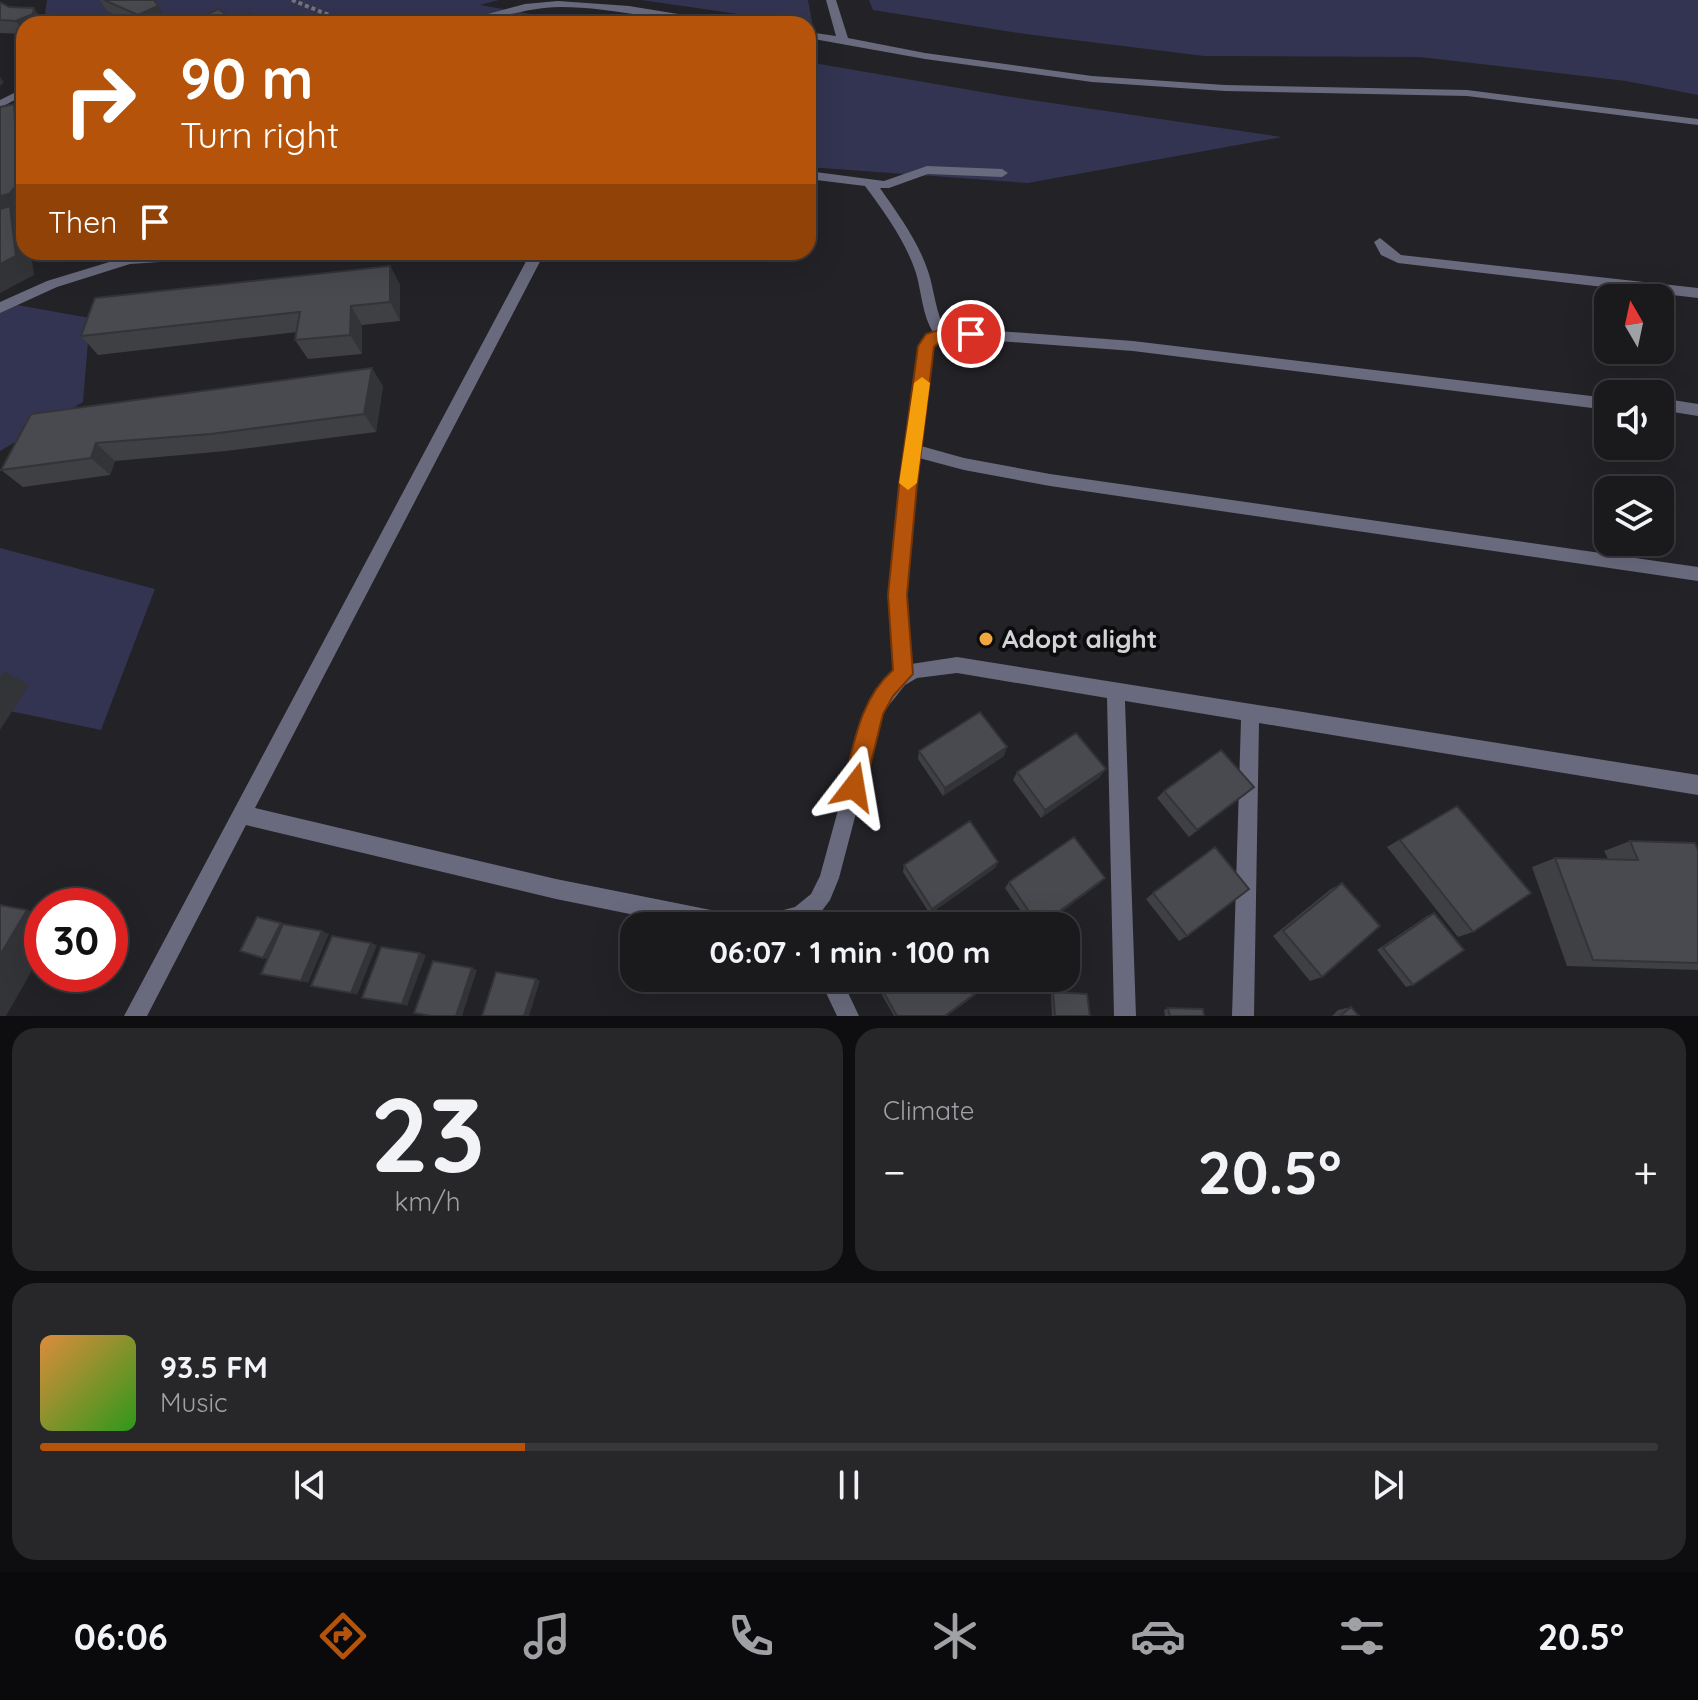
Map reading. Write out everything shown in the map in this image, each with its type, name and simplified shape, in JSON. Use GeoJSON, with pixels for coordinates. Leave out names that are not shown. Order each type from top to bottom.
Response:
{"type":"FeatureCollection","features":[{"type":"Feature","properties":{"kind":"street"},"geometry":{"type":"LineString","coordinates":[[831,0],[843,40]]}},
{"type":"Feature","properties":{"kind":"street"},"geometry":{"type":"LineString","coordinates":[[490,16],[536,5],[575,3],[673,16]]}},
{"type":"Feature","properties":{"kind":"street"},"geometry":{"type":"LineString","coordinates":[[816,36],[925,56],[1092,79],[1225,88],[1467,93],[1698,122]]}},
{"type":"Feature","properties":{"kind":"street"},"geometry":{"type":"LineString","coordinates":[[816,176],[894,184],[927,170],[1002,173]]}},
{"type":"Feature","properties":{"kind":"street"},"geometry":{"type":"LineString","coordinates":[[870,184],[902,230],[921,267],[932,320],[942,335]]}},
{"type":"Feature","properties":{"kind":"street"},"geometry":{"type":"LineString","coordinates":[[1380,242],[1386,252],[1398,259],[1698,293]]}},
{"type":"Feature","properties":{"kind":"street"},"geometry":{"type":"LineString","coordinates":[[0,308],[52,284],[123,260]]}},
{"type":"Feature","properties":{"kind":"street"},"geometry":{"type":"LineString","coordinates":[[135,1016],[534,260]]}},
{"type":"Feature","properties":{"kind":"street"},"geometry":{"type":"LineString","coordinates":[[903,674],[898,595],[908,485],[926,346],[931,339],[942,335],[1133,346],[1594,402]]}},
{"type":"Feature","properties":{"kind":"street"},"geometry":{"type":"LineString","coordinates":[[1674,406],[1698,410]]}},
{"type":"Feature","properties":{"kind":"street"},"geometry":{"type":"LineString","coordinates":[[914,450],[964,464],[1050,480],[1698,574]]}},
{"type":"Feature","properties":{"kind":"street"},"geometry":{"type":"LineString","coordinates":[[809,912],[829,878],[874,711],[886,689],[903,674],[923,667],[957,665],[1116,689],[1698,785]]}},
{"type":"Feature","properties":{"kind":"street"},"geometry":{"type":"LineString","coordinates":[[1116,689],[1125,1016]]}},
{"type":"Feature","properties":{"kind":"street"},"geometry":{"type":"LineString","coordinates":[[1243,1016],[1250,712]]}},
{"type":"Feature","properties":{"kind":"street"},"geometry":{"type":"LineString","coordinates":[[243,815],[556,889],[671,912]]}},
{"type":"Feature","properties":{"kind":"street"},"geometry":{"type":"LineString","coordinates":[[837,992],[848,1016]]}},
{"type":"Feature","properties":{"kind":"path"},"geometry":{"type":"LineString","coordinates":[[292,0],[331,16]]}},
{"type":"Feature","properties":{"kind":"shaded area"},"geometry":{"type":"Polygon","coordinates":[[[47,0],[499,0],[480,5],[542,16],[49,16],[45,13],[47,0]]]}},
{"type":"Feature","properties":{"kind":"shaded area"},"geometry":{"type":"Polygon","coordinates":[[[641,0],[808,0],[811,16],[752,16],[641,0]]]}},
{"type":"Feature","properties":{"kind":"shaded area"},"geometry":{"type":"Polygon","coordinates":[[[869,0],[1698,0],[1698,95],[1626,81],[1420,57],[1204,56],[1025,34],[873,10],[869,0]]]}},
{"type":"Feature","properties":{"kind":"shaded area"},"geometry":{"type":"Polygon","coordinates":[[[816,63],[1005,96],[1282,137],[1028,183],[816,168],[816,63]]]}},
{"type":"Feature","properties":{"kind":"shaded area"},"geometry":{"type":"Polygon","coordinates":[[[0,302],[90,318],[83,402],[0,451],[0,302]]]}},
{"type":"Feature","properties":{"kind":"shaded area"},"geometry":{"type":"Polygon","coordinates":[[[0,548],[155,589],[101,730],[0,709],[0,548]]]}},
{"type":"Feature","properties":{"kind":"building"},"geometry":{"type":"Polygon","coordinates":[[[104,0],[154,0],[158,6],[138,15],[104,0]]]}},
{"type":"Feature","properties":{"kind":"building"},"geometry":{"type":"Polygon","coordinates":[[[0,2],[9,7],[34,8],[33,14],[16,16],[16,21],[0,20],[0,2]]]}},
{"type":"Feature","properties":{"kind":"building"},"geometry":{"type":"Polygon","coordinates":[[[218,9],[229,16],[204,16],[218,9]]]}},
{"type":"Feature","properties":{"kind":"building"},"geometry":{"type":"Polygon","coordinates":[[[14,104],[16,186],[9,194],[0,196],[0,107],[14,104]]]}},
{"type":"Feature","properties":{"kind":"building"},"geometry":{"type":"Polygon","coordinates":[[[10,206],[16,256],[0,264],[0,209],[10,206]]]}},
{"type":"Feature","properties":{"kind":"building"},"geometry":{"type":"Polygon","coordinates":[[[390,266],[390,302],[351,306],[350,335],[295,340],[300,312],[81,336],[95,298],[390,266]]]}},
{"type":"Feature","properties":{"kind":"building"},"geometry":{"type":"Polygon","coordinates":[[[372,368],[364,414],[211,434],[96,443],[91,458],[1,470],[31,414],[372,368]]]}},
{"type":"Feature","properties":{"kind":"building"},"geometry":{"type":"Polygon","coordinates":[[[980,712],[1007,747],[945,788],[919,751],[980,712]]]}},
{"type":"Feature","properties":{"kind":"building"},"geometry":{"type":"Polygon","coordinates":[[[1076,733],[1106,769],[1045,810],[1017,772],[1076,733]]]}},
{"type":"Feature","properties":{"kind":"building"},"geometry":{"type":"Polygon","coordinates":[[[1221,750],[1254,787],[1197,830],[1164,791],[1221,750]]]}},
{"type":"Feature","properties":{"kind":"building"},"geometry":{"type":"Polygon","coordinates":[[[1457,806],[1531,893],[1473,932],[1400,840],[1457,806]]]}},
{"type":"Feature","properties":{"kind":"building"},"geometry":{"type":"Polygon","coordinates":[[[970,821],[998,862],[932,909],[904,865],[970,821]]]}},
{"type":"Feature","properties":{"kind":"building"},"geometry":{"type":"Polygon","coordinates":[[[1074,837],[1105,878],[1058,912],[1029,912],[1009,882],[1074,837]]]}},
{"type":"Feature","properties":{"kind":"building"},"geometry":{"type":"Polygon","coordinates":[[[1630,841],[1695,843],[1698,850],[1698,963],[1593,960],[1555,858],[1638,860],[1630,841]]]}},
{"type":"Feature","properties":{"kind":"building"},"geometry":{"type":"Polygon","coordinates":[[[1215,847],[1249,889],[1187,936],[1153,893],[1215,847]]]}},
{"type":"Feature","properties":{"kind":"building"},"geometry":{"type":"Polygon","coordinates":[[[1342,883],[1380,926],[1322,977],[1283,931],[1342,883]]]}},
{"type":"Feature","properties":{"kind":"building"},"geometry":{"type":"Polygon","coordinates":[[[0,905],[24,909],[24,915],[0,955],[0,905]]]}},
{"type":"Feature","properties":{"kind":"building"},"geometry":{"type":"Polygon","coordinates":[[[1434,913],[1464,950],[1413,985],[1383,948],[1434,913]]]}},
{"type":"Feature","properties":{"kind":"building"},"geometry":{"type":"Polygon","coordinates":[[[257,917],[281,923],[263,958],[240,951],[257,917]]]}},
{"type":"Feature","properties":{"kind":"building"},"geometry":{"type":"Polygon","coordinates":[[[283,924],[322,931],[301,981],[261,974],[283,924]]]}},
{"type":"Feature","properties":{"kind":"building"},"geometry":{"type":"Polygon","coordinates":[[[332,936],[371,943],[351,993],[311,986],[332,936]]]}},
{"type":"Feature","properties":{"kind":"building"},"geometry":{"type":"Polygon","coordinates":[[[381,947],[420,953],[402,1004],[362,998],[381,947]]]}},
{"type":"Feature","properties":{"kind":"building"},"geometry":{"type":"Polygon","coordinates":[[[433,961],[472,968],[456,1016],[414,1013],[433,961]]]}},
{"type":"Feature","properties":{"kind":"building"},"geometry":{"type":"Polygon","coordinates":[[[496,972],[536,979],[524,1016],[482,1016],[496,972]]]}},
{"type":"Feature","properties":{"kind":"building"},"geometry":{"type":"Polygon","coordinates":[[[884,992],[977,992],[945,1016],[897,1016],[884,992]]]}},
{"type":"Feature","properties":{"kind":"building"},"geometry":{"type":"Polygon","coordinates":[[[1053,992],[1087,994],[1090,1016],[1055,1016],[1053,992]]]}},
{"type":"Feature","properties":{"kind":"building"},"geometry":{"type":"Polygon","coordinates":[[[1351,1007],[1359,1016],[1340,1016],[1351,1007]]]}},
{"type":"Feature","properties":{"kind":"building"},"geometry":{"type":"Polygon","coordinates":[[[1168,1008],[1203,1009],[1204,1016],[1170,1016],[1168,1008]]]}},
{"type":"Feature","properties":{"kind":"slow traffic"},"geometry":{"type":"LineString","coordinates":[[908,483],[922,383]]}},
{"type":"Feature","properties":{"kind":"place","name":"Adopt alight"},"geometry":{"type":"Point","coordinates":[986,639]}},
{"type":"Feature","properties":{"kind":"route"},"geometry":{"type":"LineString","coordinates":[[854,787],[874,711],[886,689],[903,674],[898,595],[926,346],[931,339],[942,335],[971,334]]}}]}
